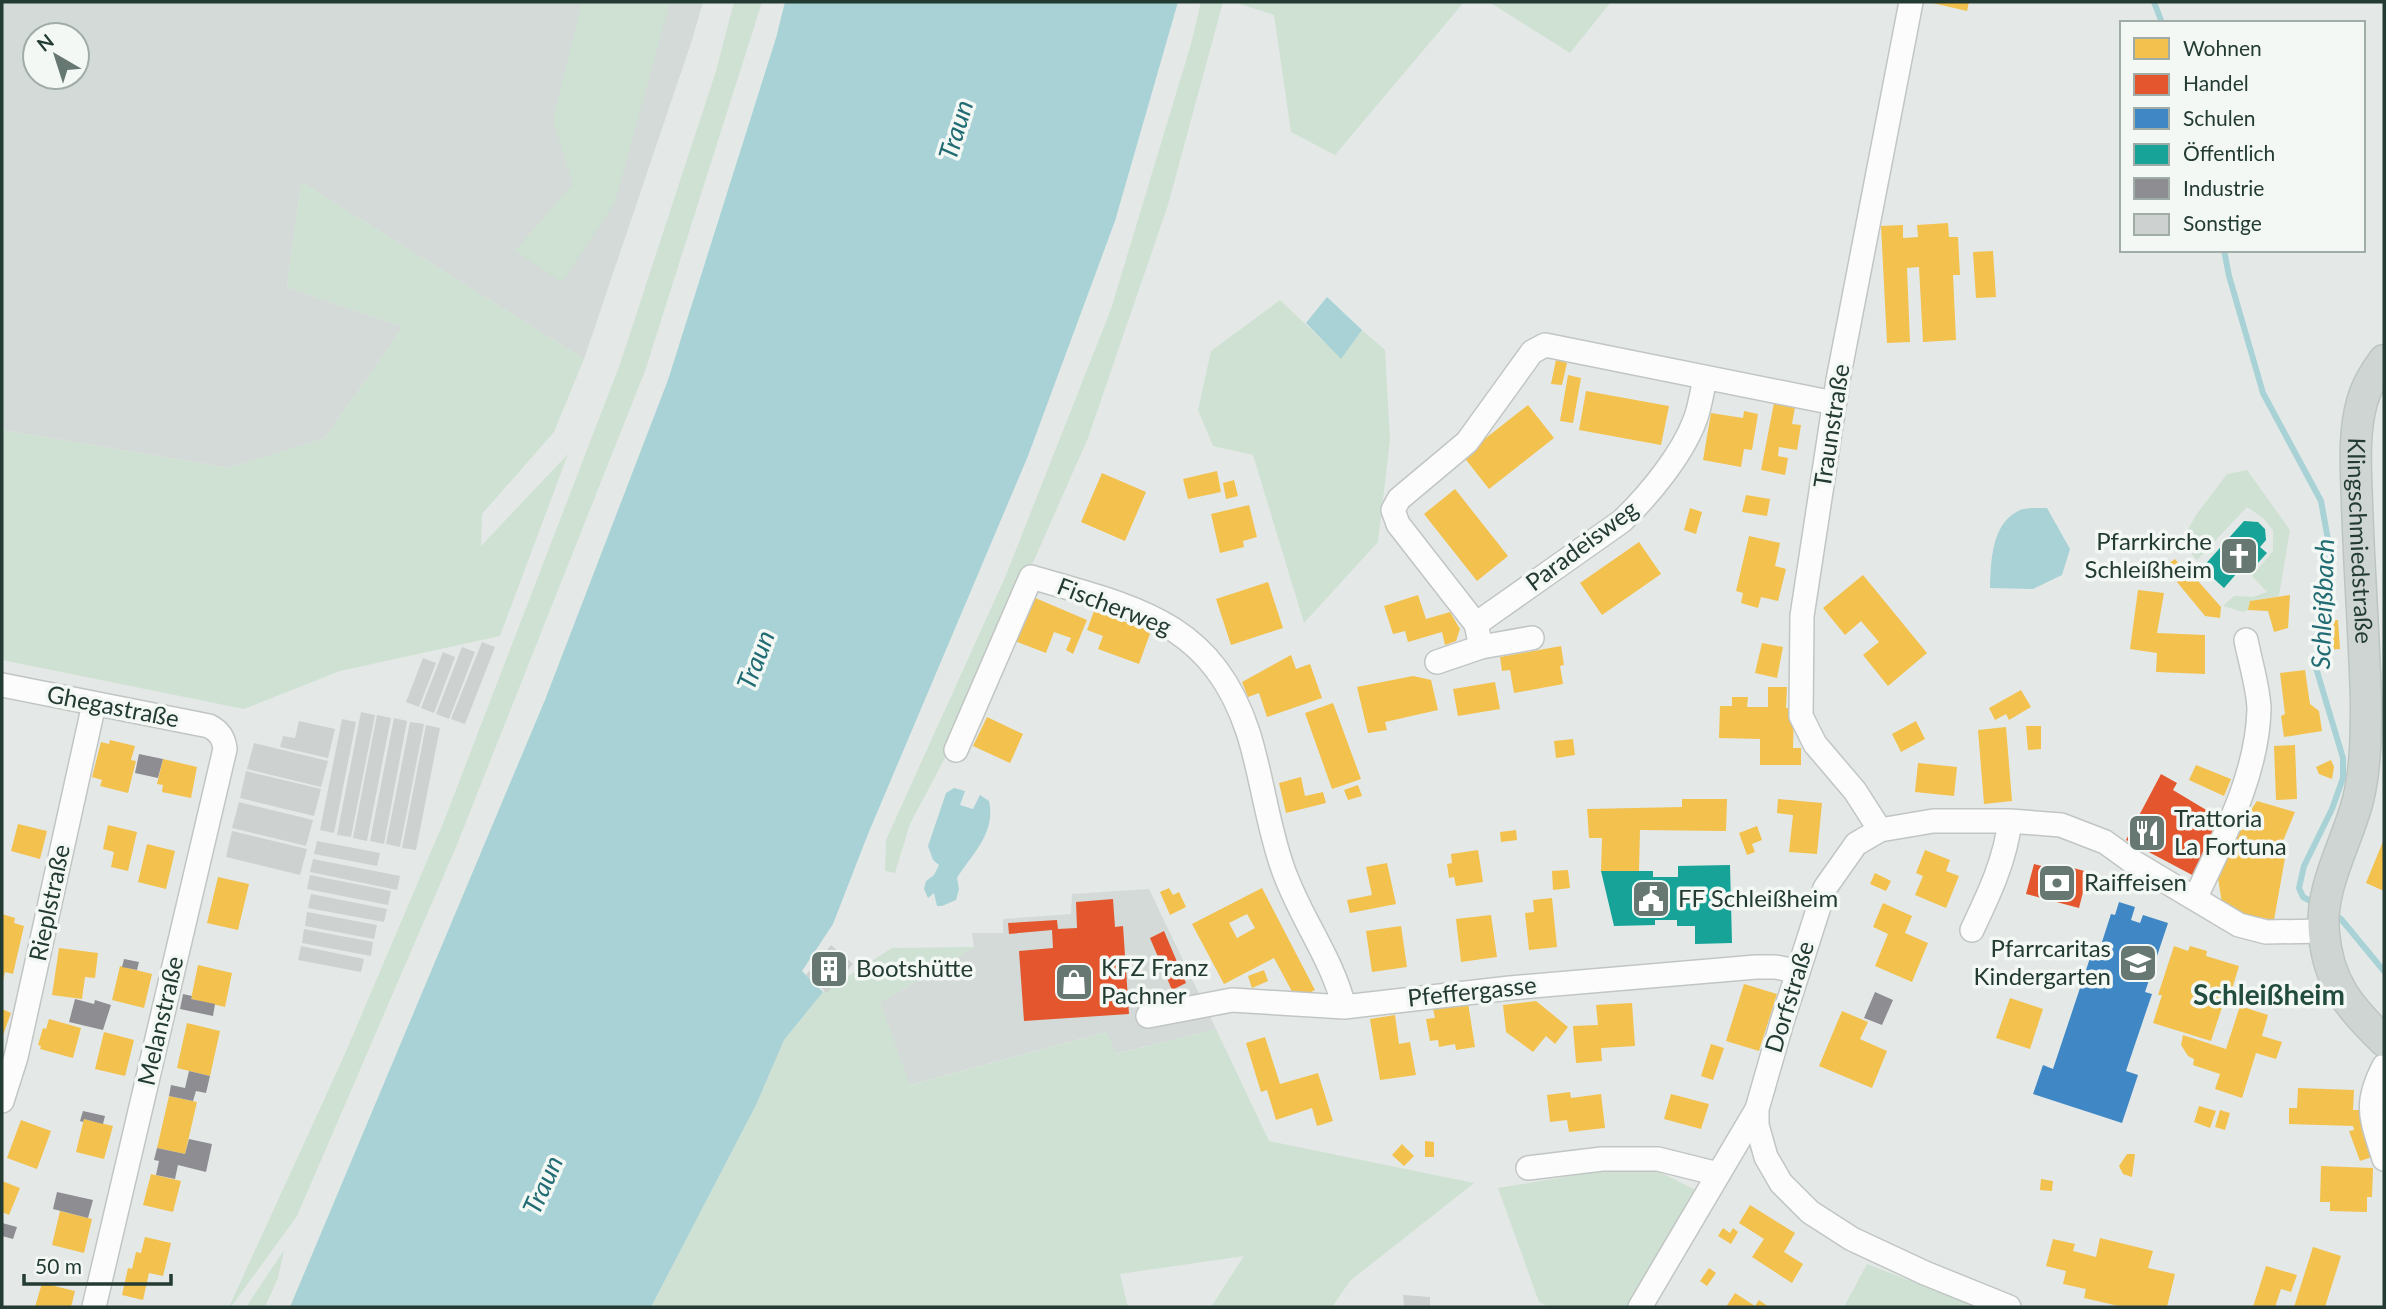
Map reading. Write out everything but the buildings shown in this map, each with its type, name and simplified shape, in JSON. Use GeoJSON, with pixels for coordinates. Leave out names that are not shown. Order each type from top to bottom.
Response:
{"type":"FeatureCollection","features":[{"type":"Feature","properties":{"kind":"main road","name":"Klingschmiedstraße"},"geometry":{"type":"LineString","coordinates":[[2384,360],[2369,384],[2362,402],[2357,439],[2357,513],[2365,700],[2363,775],[2358,801],[2327,897],[2323,931],[2329,970],[2338,987],[2361,1019],[2384,1041]]}},
{"type":"Feature","properties":{"kind":"street","name":"Traunstraße"},"geometry":{"type":"LineString","coordinates":[[1880,830],[1855,791],[1815,744],[1801,716],[1802,616],[1834,403],[1911,2]]}},
{"type":"Feature","properties":{"kind":"street"},"geometry":{"type":"LineString","coordinates":[[1481,647],[1476,624],[1398,524],[1393,510],[1399,499],[1467,442],[1532,352],[1545,345],[1834,403]]}},
{"type":"Feature","properties":{"kind":"street","name":"Paradeisweg"},"geometry":{"type":"LineString","coordinates":[[1476,624],[1622,521],[1641,503],[1657,484],[1691,429],[1705,378]]}},
{"type":"Feature","properties":{"kind":"street","name":"Fischerweg"},"geometry":{"type":"LineString","coordinates":[[956,750],[1031,578],[1125,607],[1180,632],[1196,645],[1218,670],[1238,707],[1251,743],[1288,883],[1336,981],[1344,1007]]}},
{"type":"Feature","properties":{"kind":"street"},"geometry":{"type":"LineString","coordinates":[[1437,662],[1481,647],[1532,638]]}},
{"type":"Feature","properties":{"kind":"street"},"geometry":{"type":"LineString","coordinates":[[2195,899],[2230,822],[2250,766],[2259,708],[2246,640]]}},
{"type":"Feature","properties":{"kind":"street","name":"Ghegastraße"},"geometry":{"type":"LineString","coordinates":[[2,685],[209,726],[221,735]]}},
{"type":"Feature","properties":{"kind":"street","name":"Rieplstraße"},"geometry":{"type":"LineString","coordinates":[[2,1101],[16,1057],[94,704]]}},
{"type":"Feature","properties":{"kind":"street","name":"Melanstraße"},"geometry":{"type":"LineString","coordinates":[[94,1307],[225,749],[221,735]]}},
{"type":"Feature","properties":{"kind":"street","name":"Dorfstraße"},"geometry":{"type":"LineString","coordinates":[[2009,1307],[1925,1273],[1852,1239],[1810,1212],[1781,1183],[1766,1157],[1757,1125],[1757,1109],[1797,971],[1825,888],[1856,845],[1880,830],[1933,821],[2010,821],[2061,825],[2105,842],[2239,925],[2266,932],[2323,931]]}},
{"type":"Feature","properties":{"kind":"street"},"geometry":{"type":"LineString","coordinates":[[1972,930],[1994,885],[2007,847],[2010,821]]}},
{"type":"Feature","properties":{"kind":"street","name":"Pfeffergasse"},"geometry":{"type":"LineString","coordinates":[[1148,1016],[1232,1000],[1344,1007],[1618,977],[1765,967],[1797,971]]}},
{"type":"Feature","properties":{"kind":"street"},"geometry":{"type":"LineString","coordinates":[[2384,1066],[2374,1088],[2370,1106],[2384,1159]]}},
{"type":"Feature","properties":{"kind":"street"},"geometry":{"type":"LineString","coordinates":[[1640,1307],[1757,1109]]}},
{"type":"Feature","properties":{"kind":"street"},"geometry":{"type":"LineString","coordinates":[[1528,1168],[1602,1159],[1658,1159],[1718,1174]]}},
{"type":"Feature","properties":{"kind":"shaded area"},"geometry":{"type":"Polygon","coordinates":[[[2,2],[703,2],[584,359],[301,182],[287,287],[403,327],[325,438],[229,468],[2,430],[2,2]]]}},
{"type":"Feature","properties":{"kind":"shaded area"},"geometry":{"type":"Polygon","coordinates":[[[1149,889],[1216,1029],[1115,1054],[1106,1032],[909,1085],[880,1003],[974,947],[972,933],[1003,933],[1003,919],[1071,914],[1072,894],[1149,889]]]}},
{"type":"Feature","properties":{"kind":"green space"},"geometry":{"type":"Polygon","coordinates":[[[582,2],[670,2],[615,202],[562,282],[515,251],[573,184],[553,120],[582,2]]]}},
{"type":"Feature","properties":{"kind":"green space"},"geometry":{"type":"Polygon","coordinates":[[[734,2],[762,2],[645,371],[456,847],[297,1216],[229,1307],[344,1056],[444,821],[620,364],[716,71],[734,2]]]}},
{"type":"Feature","properties":{"kind":"green space"},"geometry":{"type":"Polygon","coordinates":[[[1201,2],[1223,2],[1168,205],[1088,438],[956,737],[910,824],[895,873],[885,871],[886,840],[1006,575],[1111,309],[1191,44],[1201,2]]]}},
{"type":"Feature","properties":{"kind":"green space"},"geometry":{"type":"Polygon","coordinates":[[[1240,2],[1464,2],[1335,155],[1291,132],[1274,15],[1240,2]]]}},
{"type":"Feature","properties":{"kind":"green space"},"geometry":{"type":"Polygon","coordinates":[[[1489,2],[1611,2],[1570,53],[1489,2]]]}},
{"type":"Feature","properties":{"kind":"green space"},"geometry":{"type":"Polygon","coordinates":[[[301,182],[584,359],[554,432],[482,514],[481,546],[568,454],[500,636],[340,671],[244,709],[2,660],[2,430],[229,468],[325,438],[403,327],[287,287],[301,182]]]}},
{"type":"Feature","properties":{"kind":"green space"},"geometry":{"type":"Polygon","coordinates":[[[1280,300],[1341,358],[1362,330],[1385,350],[1390,440],[1378,542],[1304,623],[1253,455],[1213,446],[1198,410],[1211,351],[1280,300]]]}},
{"type":"Feature","properties":{"kind":"green space"},"geometry":{"type":"Polygon","coordinates":[[[2247,470],[2290,530],[2279,596],[2250,601],[2248,610],[2243,612],[2223,606],[2234,596],[2253,597],[2267,592],[2252,576],[2273,551],[2273,530],[2263,518],[2247,507],[2197,560],[2181,542],[2196,515],[2227,474],[2247,470]]]}},
{"type":"Feature","properties":{"kind":"green space"},"geometry":{"type":"Polygon","coordinates":[[[974,947],[880,1003],[910,1085],[1107,1032],[1116,1054],[1216,1029],[1269,1141],[1474,1183],[1350,1281],[1332,1307],[1211,1307],[1244,1256],[1120,1274],[1128,1307],[651,1307],[756,1105],[784,1040],[823,992],[892,948],[974,947]]]}},
{"type":"Feature","properties":{"kind":"green space"},"geometry":{"type":"Polygon","coordinates":[[[1643,1164],[1708,1196],[1641,1307],[1549,1307],[1539,1302],[1498,1188],[1643,1164]]]}},
{"type":"Feature","properties":{"kind":"green space"},"geometry":{"type":"Polygon","coordinates":[[[284,1250],[278,1278],[265,1307],[246,1307],[284,1250]]]}},
{"type":"Feature","properties":{"kind":"green space"},"geometry":{"type":"Polygon","coordinates":[[[1867,1264],[1978,1307],[1844,1307],[1867,1264]]]}},
{"type":"Feature","properties":{"kind":"water","name":"Traun"},"geometry":{"type":"Polygon","coordinates":[[[785,2],[1178,2],[1115,221],[1028,456],[868,834],[833,924],[802,971],[823,992],[784,1040],[756,1105],[651,1307],[290,1307],[545,700],[668,380],[785,2]]]}},
{"type":"Feature","properties":{"kind":"water"},"geometry":{"type":"Polygon","coordinates":[[[1327,297],[1362,330],[1341,359],[1306,323],[1327,297]]]}},
{"type":"Feature","properties":{"kind":"water"},"geometry":{"type":"Polygon","coordinates":[[[2047,508],[2070,549],[2062,575],[2033,589],[1990,588],[1994,545],[2002,525],[2021,510],[2047,508]]]}},
{"type":"Feature","properties":{"kind":"water"},"geometry":{"type":"Polygon","coordinates":[[[954,788],[965,791],[960,805],[973,809],[980,795],[989,801],[989,823],[982,842],[957,878],[959,889],[956,900],[937,906],[934,893],[928,898],[924,889],[926,881],[934,875],[939,865],[933,860],[928,846],[946,793],[954,788]]]}},
{"type":"Feature","properties":{"kind":"waterway","name":"Schleißbach"},"geometry":{"type":"LineString","coordinates":[[2154,2],[2161,21]]}},
{"type":"Feature","properties":{"kind":"waterway","name":"Schleißbach"},"geometry":{"type":"LineString","coordinates":[[2224,252],[2263,393],[2321,501],[2329,545],[2318,622],[2316,668],[2343,758],[2343,778],[2332,809],[2304,866],[2299,888],[2303,897],[2316,904]]}},
{"type":"Feature","properties":{"kind":"waterway","name":"Schleißbach"},"geometry":{"type":"LineString","coordinates":[[2332,913],[2341,919],[2384,971]]}},
{"type":"Feature","properties":{"kind":"place","name":"Pfarrkirche Schleißheim"},"geometry":{"type":"Point","coordinates":[2239,556]}},
{"type":"Feature","properties":{"kind":"place","name":"Trattoria La Fortuna"},"geometry":{"type":"Point","coordinates":[2147,833]}},
{"type":"Feature","properties":{"kind":"place","name":"Raiffeisen"},"geometry":{"type":"Point","coordinates":[2057,883]}},
{"type":"Feature","properties":{"kind":"place","name":"FF Schleißheim"},"geometry":{"type":"Point","coordinates":[1651,899]}},
{"type":"Feature","properties":{"kind":"place","name":"Pfarrcaritas Kindergarten"},"geometry":{"type":"Point","coordinates":[2138,963]}},
{"type":"Feature","properties":{"kind":"place","name":"Bootshütte"},"geometry":{"type":"Point","coordinates":[829,969]}},
{"type":"Feature","properties":{"kind":"place","name":"KFZ Franz Pachner"},"geometry":{"type":"Point","coordinates":[1074,982]}},
{"type":"Feature","properties":{"kind":"district","name":"Schleißheim"},"geometry":{"type":"Point","coordinates":[2269,995]}}]}
